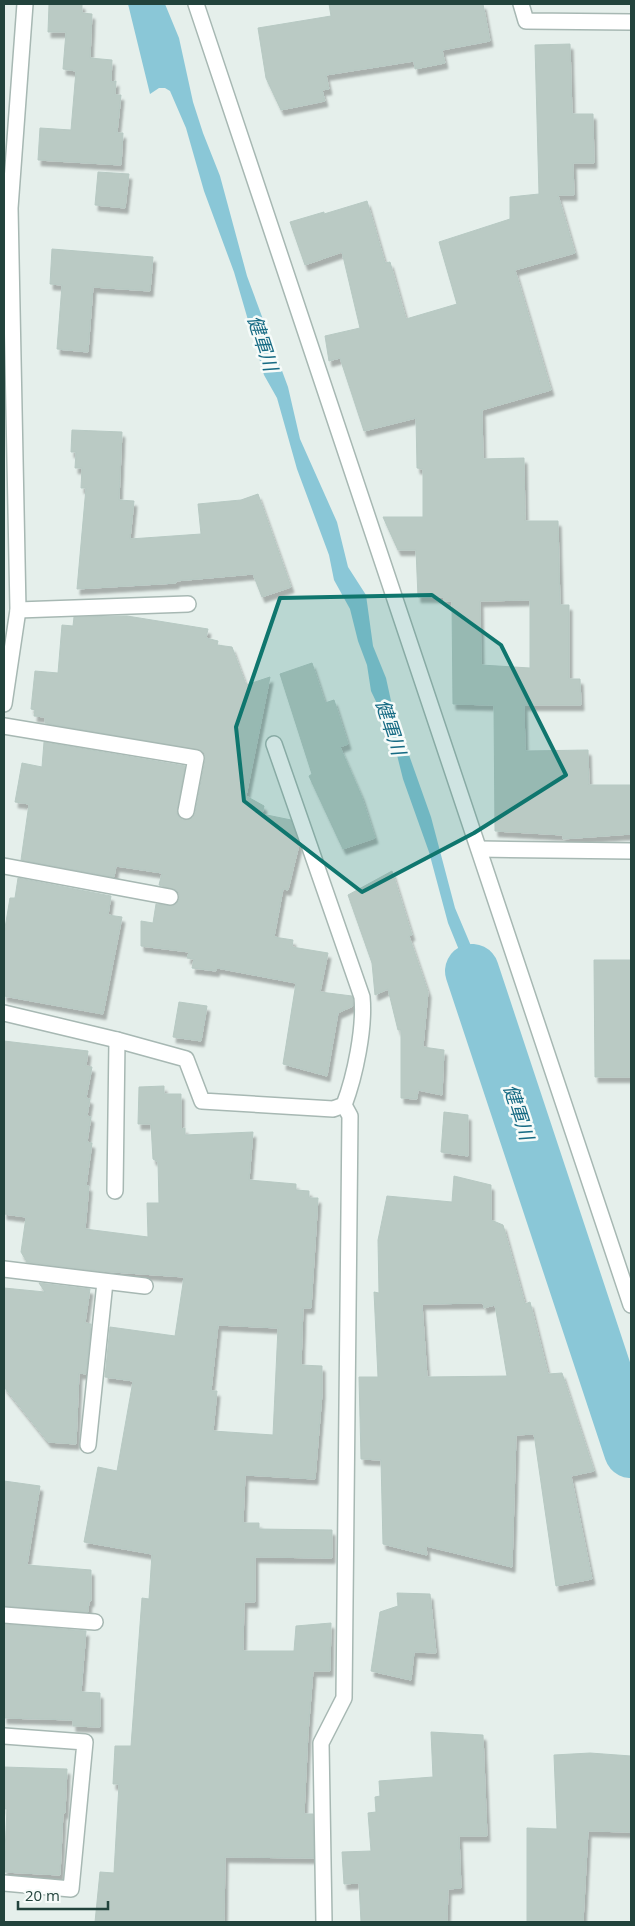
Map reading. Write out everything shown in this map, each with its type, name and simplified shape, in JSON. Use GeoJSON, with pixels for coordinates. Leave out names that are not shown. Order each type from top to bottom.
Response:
{"type":"FeatureCollection","features":[{"type":"Feature","properties":{"kind":"street"},"geometry":{"type":"LineString","coordinates":[[4,704],[18,610],[10,208],[25,4]]}},
{"type":"Feature","properties":{"kind":"street"},"geometry":{"type":"LineString","coordinates":[[196,4],[631,1305]]}},
{"type":"Feature","properties":{"kind":"street"},"geometry":{"type":"LineString","coordinates":[[521,4],[526,22],[631,22]]}},
{"type":"Feature","properties":{"kind":"street"},"geometry":{"type":"LineString","coordinates":[[18,610],[188,604]]}},
{"type":"Feature","properties":{"kind":"street"},"geometry":{"type":"LineString","coordinates":[[4,726],[196,758],[186,811]]}},
{"type":"Feature","properties":{"kind":"street"},"geometry":{"type":"LineString","coordinates":[[274,744],[362,997],[363,1011],[353,1074],[344,1105],[350,1116],[344,1698],[321,1743],[324,1922]]}},
{"type":"Feature","properties":{"kind":"street"},"geometry":{"type":"LineString","coordinates":[[479,849],[631,850]]}},
{"type":"Feature","properties":{"kind":"street"},"geometry":{"type":"LineString","coordinates":[[4,866],[170,897]]}},
{"type":"Feature","properties":{"kind":"street"},"geometry":{"type":"LineString","coordinates":[[4,1013],[118,1040],[186,1059],[202,1101],[333,1108],[344,1105]]}},
{"type":"Feature","properties":{"kind":"street"},"geometry":{"type":"LineString","coordinates":[[114,1192],[118,1040]]}},
{"type":"Feature","properties":{"kind":"street"},"geometry":{"type":"LineString","coordinates":[[4,1269],[145,1286]]}},
{"type":"Feature","properties":{"kind":"street"},"geometry":{"type":"LineString","coordinates":[[88,1445],[105,1282]]}},
{"type":"Feature","properties":{"kind":"street"},"geometry":{"type":"LineString","coordinates":[[4,1615],[95,1622]]}},
{"type":"Feature","properties":{"kind":"street"},"geometry":{"type":"LineString","coordinates":[[4,1736],[85,1742],[71,1889],[4,1883]]}},
{"type":"Feature","properties":{"kind":"highlighted area"},"geometry":{"type":"Polygon","coordinates":[[[432,595],[501,645],[566,775],[474,833],[362,892],[244,801],[236,727],[280,598],[432,595]]]}},
{"type":"Feature","properties":{"kind":"water"},"geometry":{"type":"Polygon","coordinates":[[[128,4],[165,4],[179,38],[193,102],[220,176],[247,276],[288,387],[300,439],[337,522],[348,567],[366,595],[373,646],[386,678],[393,710],[431,817],[455,908],[485,979],[498,1029],[504,1035],[512,1036],[514,1040],[534,1103],[522,1110],[512,1080],[448,923],[429,852],[403,779],[392,735],[371,691],[367,665],[358,641],[350,609],[334,580],[329,555],[297,469],[277,398],[264,375],[234,272],[204,191],[186,128],[170,91],[165,88],[159,88],[150,94],[128,4]]]}},
{"type":"Feature","properties":{"kind":"building"},"geometry":{"type":"Polygon","coordinates":[[[49,4],[82,4],[82,13],[92,14],[90,58],[112,60],[111,82],[116,81],[115,95],[121,95],[117,133],[123,133],[121,165],[38,160],[40,128],[71,130],[76,71],[63,69],[66,32],[48,32],[49,4]]]}},
{"type":"Feature","properties":{"kind":"building"},"geometry":{"type":"Polygon","coordinates":[[[329,4],[483,4],[490,41],[442,50],[445,63],[415,69],[414,61],[326,75],[329,89],[322,90],[325,101],[281,110],[266,78],[258,28],[331,16],[329,4]]]}},
{"type":"Feature","properties":{"kind":"building"},"geometry":{"type":"Polygon","coordinates":[[[570,44],[572,114],[593,114],[594,163],[573,163],[574,195],[558,195],[575,253],[515,270],[551,390],[482,410],[483,459],[524,458],[525,521],[558,521],[560,605],[569,605],[569,679],[580,679],[581,705],[524,705],[525,751],[588,750],[589,785],[631,785],[631,834],[563,839],[563,835],[495,831],[494,705],[453,704],[452,601],[444,601],[444,597],[418,597],[416,550],[398,550],[383,517],[423,517],[423,469],[417,468],[416,418],[364,431],[340,358],[329,361],[325,336],[360,328],[342,252],[305,265],[290,222],[367,201],[385,263],[390,262],[406,319],[457,304],[439,242],[510,219],[510,197],[539,194],[535,45],[570,44]],[[530,600],[480,601],[481,665],[530,668],[530,600]]]}},
{"type":"Feature","properties":{"kind":"building"},"geometry":{"type":"Polygon","coordinates":[[[98,172],[129,174],[125,208],[95,205],[98,172]]]}},
{"type":"Feature","properties":{"kind":"building"},"geometry":{"type":"Polygon","coordinates":[[[52,249],[153,257],[150,291],[93,287],[88,352],[57,349],[62,285],[50,284],[52,249]]]}},
{"type":"Feature","properties":{"kind":"building"},"geometry":{"type":"Polygon","coordinates":[[[72,430],[122,432],[119,500],[134,501],[130,539],[201,534],[198,504],[241,500],[258,494],[291,587],[262,597],[253,574],[176,581],[176,583],[77,589],[86,488],[81,488],[82,468],[75,468],[76,452],[71,452],[72,430]]]}},
{"type":"Feature","properties":{"kind":"building"},"geometry":{"type":"Polygon","coordinates":[[[127,616],[208,629],[206,638],[218,641],[217,645],[232,647],[246,685],[270,677],[246,796],[264,806],[262,814],[291,820],[299,845],[288,890],[283,889],[274,937],[293,940],[292,947],[328,953],[320,992],[352,996],[353,999],[353,1006],[338,1013],[327,1076],[283,1064],[296,983],[217,968],[216,971],[192,968],[194,959],[187,958],[189,952],[141,946],[141,921],[153,923],[156,904],[173,906],[179,899],[179,893],[176,890],[159,885],[162,873],[116,866],[114,877],[21,860],[29,804],[15,802],[22,763],[42,767],[44,742],[185,766],[177,814],[185,820],[193,817],[195,813],[205,760],[205,754],[202,751],[45,723],[45,717],[34,716],[35,710],[31,709],[35,671],[58,673],[62,625],[73,626],[74,617],[127,616]]]}},
{"type":"Feature","properties":{"kind":"building"},"geometry":{"type":"Polygon","coordinates":[[[312,663],[325,703],[334,700],[348,744],[340,747],[361,795],[375,838],[343,849],[309,776],[312,774],[280,674],[312,663]]]}},
{"type":"Feature","properties":{"kind":"building"},"geometry":{"type":"Polygon","coordinates":[[[392,871],[412,935],[409,936],[428,992],[423,1047],[444,1050],[442,1095],[418,1090],[417,1099],[401,1098],[401,1030],[398,1030],[388,989],[375,995],[372,963],[348,895],[392,871]]]}},
{"type":"Feature","properties":{"kind":"building"},"geometry":{"type":"Polygon","coordinates":[[[18,878],[111,896],[108,915],[122,917],[103,1014],[4,996],[4,934],[10,898],[15,898],[18,878]]]}},
{"type":"Feature","properties":{"kind":"building"},"geometry":{"type":"Polygon","coordinates":[[[594,960],[631,960],[631,1077],[595,1077],[594,960]]]}},
{"type":"Feature","properties":{"kind":"building"},"geometry":{"type":"Polygon","coordinates":[[[179,1002],[207,1006],[201,1041],[173,1037],[179,1002]]]}},
{"type":"Feature","properties":{"kind":"building"},"geometry":{"type":"Polygon","coordinates":[[[4,1041],[88,1051],[86,1066],[92,1067],[86,1098],[90,1099],[87,1116],[91,1117],[87,1142],[92,1143],[86,1186],[89,1186],[85,1229],[148,1237],[147,1203],[159,1203],[158,1162],[153,1159],[151,1124],[138,1124],[139,1087],[164,1086],[164,1094],[181,1094],[181,1129],[185,1128],[185,1135],[253,1132],[249,1180],[296,1184],[296,1190],[309,1191],[309,1198],[318,1198],[311,1308],[303,1308],[301,1365],[322,1366],[322,1394],[315,1479],[245,1475],[243,1523],[259,1523],[259,1529],[332,1530],[332,1558],[255,1557],[255,1602],[244,1602],[243,1651],[294,1651],[296,1626],[331,1623],[330,1671],[313,1671],[308,1733],[304,1814],[313,1814],[314,1858],[225,1857],[224,1922],[95,1922],[100,1872],[114,1873],[119,1784],[113,1784],[115,1746],[131,1746],[142,1598],[149,1599],[152,1554],[84,1542],[98,1467],[117,1471],[133,1381],[105,1377],[110,1327],[175,1336],[184,1277],[99,1271],[27,1262],[21,1252],[26,1217],[4,1214],[4,1041]],[[218,1325],[211,1391],[217,1391],[213,1431],[273,1435],[278,1328],[218,1325]]]}},
{"type":"Feature","properties":{"kind":"building"},"geometry":{"type":"Polygon","coordinates":[[[444,1112],[468,1115],[468,1156],[441,1152],[444,1112]]]}},
{"type":"Feature","properties":{"kind":"building"},"geometry":{"type":"Polygon","coordinates":[[[454,1176],[491,1185],[491,1220],[503,1225],[525,1304],[530,1302],[548,1374],[562,1373],[594,1471],[571,1476],[592,1579],[556,1586],[534,1434],[516,1435],[512,1567],[426,1546],[427,1555],[383,1544],[381,1460],[361,1459],[359,1377],[378,1377],[374,1292],[379,1293],[378,1240],[387,1196],[452,1202],[454,1176]],[[483,1303],[422,1304],[427,1377],[507,1376],[495,1305],[484,1308],[483,1303]]]}},
{"type":"Feature","properties":{"kind":"building"},"geometry":{"type":"Polygon","coordinates":[[[39,1283],[90,1289],[85,1323],[91,1324],[86,1374],[79,1373],[76,1444],[48,1442],[4,1387],[4,1288],[45,1292],[39,1283]]]}},
{"type":"Feature","properties":{"kind":"building"},"geometry":{"type":"Polygon","coordinates":[[[4,1481],[40,1486],[27,1565],[91,1570],[91,1601],[89,1601],[88,1612],[4,1606],[4,1481]]]}},
{"type":"Feature","properties":{"kind":"building"},"geometry":{"type":"Polygon","coordinates":[[[397,1593],[430,1594],[436,1653],[414,1652],[411,1680],[371,1671],[380,1612],[398,1606],[397,1593]]]}},
{"type":"Feature","properties":{"kind":"building"},"geometry":{"type":"Polygon","coordinates":[[[4,1624],[86,1631],[81,1692],[100,1693],[100,1727],[73,1726],[73,1720],[4,1718],[4,1624]]]}},
{"type":"Feature","properties":{"kind":"building"},"geometry":{"type":"Polygon","coordinates":[[[431,1732],[483,1735],[487,1836],[459,1836],[461,1888],[448,1889],[447,1922],[361,1922],[359,1883],[344,1884],[342,1852],[371,1851],[368,1813],[376,1812],[375,1797],[380,1796],[379,1781],[433,1777],[431,1732]]]}},
{"type":"Feature","properties":{"kind":"building"},"geometry":{"type":"Polygon","coordinates":[[[590,1753],[631,1756],[631,1832],[588,1831],[583,1922],[527,1922],[527,1828],[557,1829],[554,1755],[590,1753]]]}},
{"type":"Feature","properties":{"kind":"building"},"geometry":{"type":"Polygon","coordinates":[[[4,1767],[67,1769],[60,1875],[4,1872],[7,1809],[4,1809],[4,1767]]]}},
{"type":"Feature","properties":{"kind":"waterway","name":"健軍川"},"geometry":{"type":"LineString","coordinates":[[472,971],[631,1451]]}}]}
